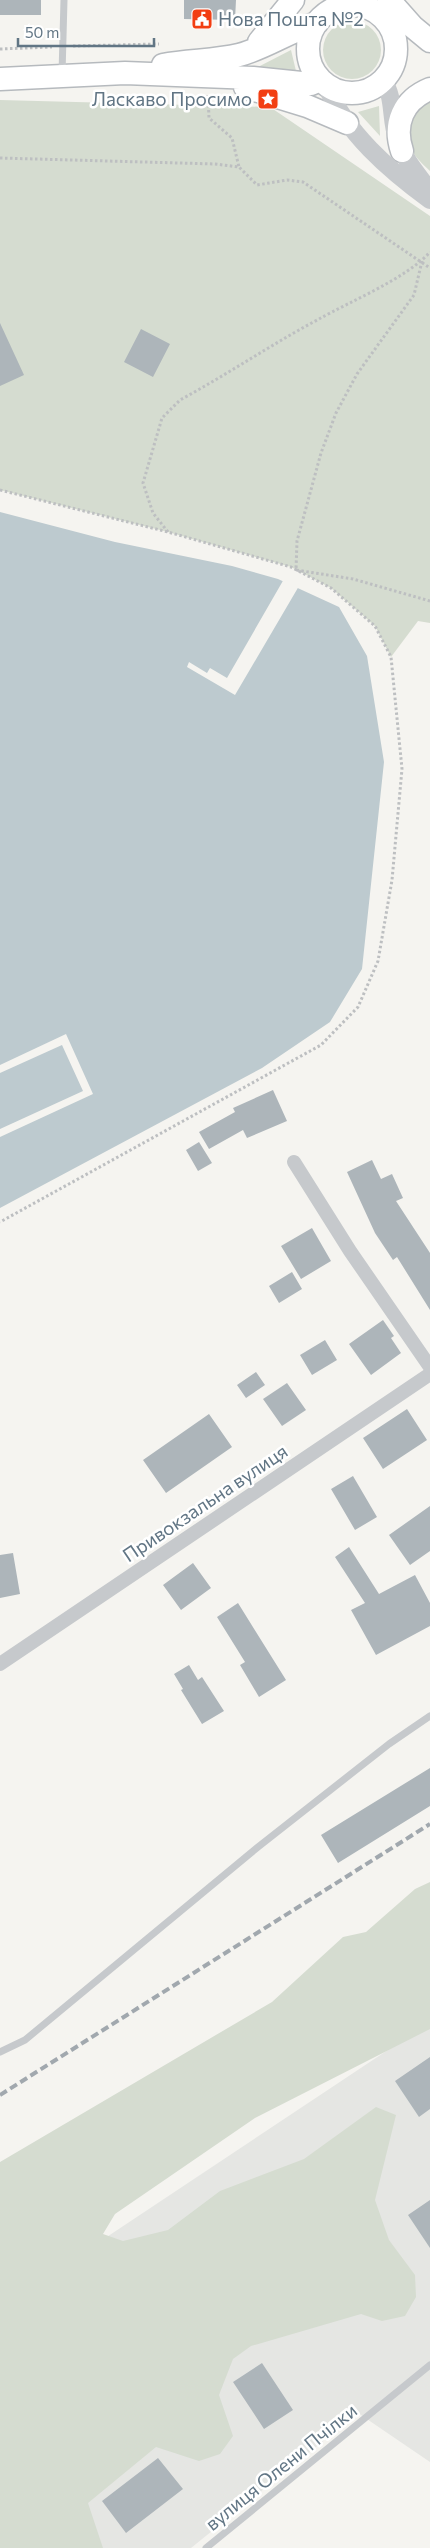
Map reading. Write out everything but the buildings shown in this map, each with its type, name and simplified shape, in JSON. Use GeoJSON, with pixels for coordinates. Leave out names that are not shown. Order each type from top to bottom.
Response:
{"type":"FeatureCollection","features":[{"type":"Feature","properties":{"kind":"main road"},"geometry":{"type":"LineString","coordinates":[[0,78],[125,73],[238,55],[252,48],[266,35],[293,0]]}},
{"type":"Feature","properties":{"kind":"main road"},"geometry":{"type":"LineString","coordinates":[[238,55],[318,14],[346,6],[360,6],[383,11],[413,27],[430,41]]}},
{"type":"Feature","properties":{"kind":"main road"},"geometry":{"type":"LineString","coordinates":[[318,14],[310,35],[308,49],[312,69],[323,83],[338,91],[359,94],[372,89],[386,79],[396,57],[396,43],[383,11]]}},
{"type":"Feature","properties":{"kind":"main road"},"geometry":{"type":"LineString","coordinates":[[383,11],[430,51]]}},
{"type":"Feature","properties":{"kind":"main road"},"geometry":{"type":"LineString","coordinates":[[125,73],[292,101],[347,123]]}},
{"type":"Feature","properties":{"kind":"main road"},"geometry":{"type":"LineString","coordinates":[[208,86],[253,78],[311,84],[323,83]]}},
{"type":"Feature","properties":{"kind":"main road"},"geometry":{"type":"LineString","coordinates":[[386,79],[430,83]]}},
{"type":"Feature","properties":{"kind":"main road"},"geometry":{"type":"LineString","coordinates":[[402,151],[398,134],[402,114],[411,101],[430,88]]}},
{"type":"Feature","properties":{"kind":"street"},"geometry":{"type":"LineString","coordinates":[[386,79],[391,94],[393,126],[402,151],[430,191]]}},
{"type":"Feature","properties":{"kind":"street"},"geometry":{"type":"LineString","coordinates":[[323,83],[347,123],[392,169],[430,200]]}},
{"type":"Feature","properties":{"kind":"street"},"geometry":{"type":"LineString","coordinates":[[294,1162],[350,1251],[430,1367]]}},
{"type":"Feature","properties":{"kind":"street","name":"Привокзальна вулиця"},"geometry":{"type":"LineString","coordinates":[[0,1664],[430,1374]]}},
{"type":"Feature","properties":{"kind":"lane"},"geometry":{"type":"LineString","coordinates":[[62,77],[64,0]]}},
{"type":"Feature","properties":{"kind":"lane"},"geometry":{"type":"LineString","coordinates":[[0,2052],[25,2040],[258,1847],[389,1744],[430,1716]]}},
{"type":"Feature","properties":{"kind":"lane","name":"вулиця Олени Пчілки"},"geometry":{"type":"LineString","coordinates":[[206,2548],[430,2365]]}},
{"type":"Feature","properties":{"kind":"path"},"geometry":{"type":"LineString","coordinates":[[0,49],[168,44]]}},
{"type":"Feature","properties":{"kind":"path"},"geometry":{"type":"LineString","coordinates":[[208,86],[209,118],[232,138],[239,167],[258,185],[287,180],[303,182],[430,268]]}},
{"type":"Feature","properties":{"kind":"path"},"geometry":{"type":"LineString","coordinates":[[0,158],[206,164],[239,167]]}},
{"type":"Feature","properties":{"kind":"path"},"geometry":{"type":"LineString","coordinates":[[168,532],[153,513],[143,483],[162,418],[180,400],[422,261],[430,252]]}},
{"type":"Feature","properties":{"kind":"path"},"geometry":{"type":"LineString","coordinates":[[296,570],[297,542],[321,453],[336,413],[357,374],[414,295],[422,261]]}},
{"type":"Feature","properties":{"kind":"path"},"geometry":{"type":"LineString","coordinates":[[0,490],[168,532],[296,570],[353,579],[430,601]]}},
{"type":"Feature","properties":{"kind":"path"},"geometry":{"type":"LineString","coordinates":[[0,1222],[321,1045],[358,1007],[378,961],[392,880],[402,769],[391,657],[376,626],[331,588],[296,570]]}},
{"type":"Feature","properties":{"kind":"shaded area"},"geometry":{"type":"Polygon","coordinates":[[[346,21],[358,21],[373,29],[381,44],[381,56],[373,71],[358,79],[346,79],[331,71],[323,56],[323,44],[331,29],[346,21]]]}},
{"type":"Feature","properties":{"kind":"shaded area"},"geometry":{"type":"Polygon","coordinates":[[[291,50],[296,71],[256,68],[291,50]]]}},
{"type":"Feature","properties":{"kind":"shaded area"},"geometry":{"type":"Polygon","coordinates":[[[430,96],[430,171],[410,148],[408,134],[413,105],[430,96]]]}},
{"type":"Feature","properties":{"kind":"shaded area"},"geometry":{"type":"Polygon","coordinates":[[[0,100],[270,107],[430,216],[430,623],[418,621],[391,657],[375,626],[331,588],[291,567],[168,532],[0,490],[0,100]]]}},
{"type":"Feature","properties":{"kind":"shaded area"},"geometry":{"type":"Polygon","coordinates":[[[379,106],[380,136],[358,112],[379,106]]]}},
{"type":"Feature","properties":{"kind":"shaded area"},"geometry":{"type":"Polygon","coordinates":[[[0,512],[115,542],[232,566],[278,579],[339,607],[367,656],[384,762],[362,969],[330,1022],[262,1068],[0,1208],[0,512]]]}},
{"type":"Feature","properties":{"kind":"shaded area"},"geometry":{"type":"Polygon","coordinates":[[[430,1882],[430,2029],[255,2118],[115,2214],[103,2234],[123,2241],[168,2230],[220,2191],[304,2159],[376,2107],[396,2115],[375,2200],[389,2240],[415,2275],[416,2297],[405,2316],[382,2321],[361,2314],[251,2346],[233,2359],[219,2395],[233,2436],[220,2454],[199,2461],[156,2447],[88,2503],[103,2548],[0,2548],[0,2162],[272,2002],[343,1937],[366,1932],[415,1889],[430,1882]]]}},
{"type":"Feature","properties":{"kind":"shaded area"},"geometry":{"type":"Polygon","coordinates":[[[430,2022],[430,2462],[358,2413],[191,2548],[0,2548],[0,2308],[430,2022]]]}},
{"type":"Feature","properties":{"kind":"pier"},"geometry":{"type":"Polygon","coordinates":[[[284,579],[299,586],[235,695],[187,667],[189,662],[207,673],[210,668],[227,678],[284,579]]]}},
{"type":"Feature","properties":{"kind":"pier"},"geometry":{"type":"Polygon","coordinates":[[[66,1034],[93,1094],[0,1137],[0,1129],[83,1091],[62,1045],[0,1073],[0,1065],[66,1034]]]}},
{"type":"Feature","properties":{"kind":"railway"},"geometry":{"type":"LineString","coordinates":[[0,2095],[430,1824]]}},
{"type":"Feature","properties":{"kind":"place","name":"Нова Пошта №2"},"geometry":{"type":"Point","coordinates":[202,19]}},
{"type":"Feature","properties":{"kind":"place","name":"Ласкаво Просимо"},"geometry":{"type":"Point","coordinates":[268,99]}}]}
